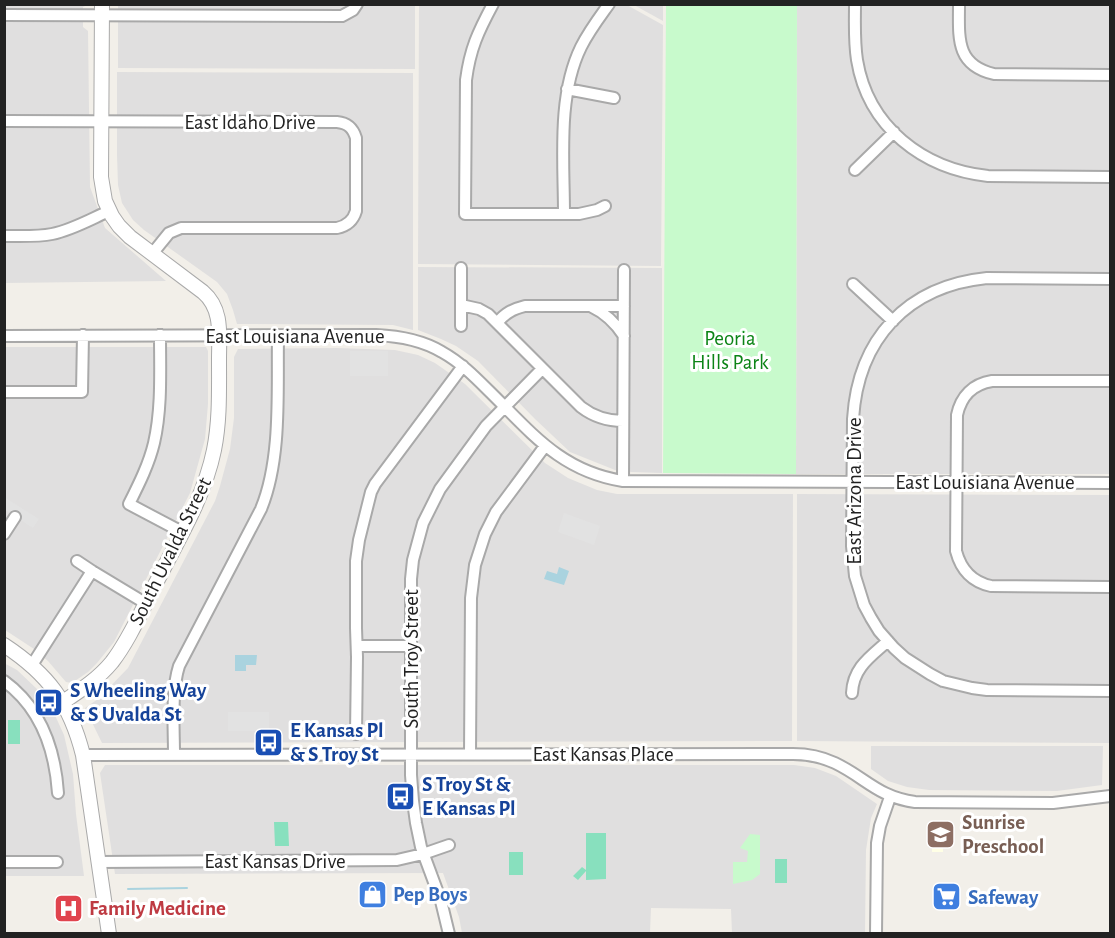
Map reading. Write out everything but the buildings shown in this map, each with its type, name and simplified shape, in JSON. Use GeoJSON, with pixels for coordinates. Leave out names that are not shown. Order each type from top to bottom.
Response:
{"type":"FeatureCollection","features":[{"type":"Feature","properties":{"kind":"street"},"geometry":{"type":"LineString","coordinates":[[4,15],[102,10],[342,16],[353,10],[357,4]]}},
{"type":"Feature","properties":{"kind":"street"},"geometry":{"type":"LineString","coordinates":[[493,4],[478,31],[468,62],[465,214],[579,214],[605,206]]}},
{"type":"Feature","properties":{"kind":"street"},"geometry":{"type":"LineString","coordinates":[[564,214],[564,113],[567,89],[582,46],[609,4]]}},
{"type":"Feature","properties":{"kind":"street"},"geometry":{"type":"LineString","coordinates":[[855,4],[855,46],[861,75],[872,103],[894,132],[912,149],[945,167],[973,174],[1110,177]]}},
{"type":"Feature","properties":{"kind":"street"},"geometry":{"type":"LineString","coordinates":[[959,4],[960,45],[969,61],[984,72],[1110,75]]}},
{"type":"Feature","properties":{"kind":"street","name":"South Uvalda Street"},"geometry":{"type":"LineString","coordinates":[[63,702],[90,684],[111,663],[122,647],[202,489],[214,451],[218,418],[217,311],[208,296],[123,231],[105,201],[102,184],[101,121],[102,10]]}},
{"type":"Feature","properties":{"kind":"street"},"geometry":{"type":"LineString","coordinates":[[567,89],[614,98]]}},
{"type":"Feature","properties":{"kind":"street","name":"East Idaho Drive"},"geometry":{"type":"LineString","coordinates":[[4,121],[343,123],[354,132],[356,138],[356,211],[350,223],[337,228],[181,228],[169,233],[152,254]]}},
{"type":"Feature","properties":{"kind":"street"},"geometry":{"type":"LineString","coordinates":[[855,170],[894,132]]}},
{"type":"Feature","properties":{"kind":"street"},"geometry":{"type":"LineString","coordinates":[[4,236],[54,234],[109,211]]}},
{"type":"Feature","properties":{"kind":"street"},"geometry":{"type":"LineString","coordinates":[[460,268],[461,326]]}},
{"type":"Feature","properties":{"kind":"street"},"geometry":{"type":"LineString","coordinates":[[623,481],[624,270]]}},
{"type":"Feature","properties":{"kind":"street","name":"East Arizona Drive"},"geometry":{"type":"LineString","coordinates":[[1110,279],[973,280],[948,286],[924,297],[893,321],[874,344],[861,371],[854,399],[852,546],[855,576],[864,605],[871,618],[888,641],[905,658],[930,674],[965,687],[987,690],[1110,691]]}},
{"type":"Feature","properties":{"kind":"street"},"geometry":{"type":"LineString","coordinates":[[853,284],[893,321]]}},
{"type":"Feature","properties":{"kind":"street"},"geometry":{"type":"LineString","coordinates":[[461,305],[479,309],[488,314],[589,413],[611,421],[623,421]]}},
{"type":"Feature","properties":{"kind":"street"},"geometry":{"type":"LineString","coordinates":[[497,322],[505,314],[525,306],[624,306]]}},
{"type":"Feature","properties":{"kind":"street"},"geometry":{"type":"LineString","coordinates":[[589,306],[605,315],[624,336]]}},
{"type":"Feature","properties":{"kind":"street"},"geometry":{"type":"LineString","coordinates":[[4,392],[82,392],[83,335]]}},
{"type":"Feature","properties":{"kind":"street"},"geometry":{"type":"LineString","coordinates":[[160,335],[158,424],[148,464],[129,504],[182,532]]}},
{"type":"Feature","properties":{"kind":"street"},"geometry":{"type":"LineString","coordinates":[[174,754],[174,690],[179,666],[261,509],[267,493],[278,427],[278,335]]}},
{"type":"Feature","properties":{"kind":"street","name":"East Louisiana Avenue"},"geometry":{"type":"LineString","coordinates":[[4,336],[376,335],[418,341],[445,353],[463,366],[545,446],[561,458],[595,475],[623,481],[1110,483]]}},
{"type":"Feature","properties":{"kind":"street"},"geometry":{"type":"LineString","coordinates":[[356,734],[356,555],[371,492],[410,435],[463,366]]}},
{"type":"Feature","properties":{"kind":"street","name":"South Troy Street"},"geometry":{"type":"LineString","coordinates":[[448,933],[441,901],[423,854],[414,811],[411,754],[411,646],[412,569],[415,548],[423,523],[440,489],[477,437],[542,369]]}},
{"type":"Feature","properties":{"kind":"street"},"geometry":{"type":"LineString","coordinates":[[1110,381],[992,381],[975,387],[963,398],[957,415],[956,551],[962,568],[976,581],[991,586],[1110,587]]}},
{"type":"Feature","properties":{"kind":"street"},"geometry":{"type":"LineString","coordinates":[[470,754],[471,598],[478,552],[496,512],[545,446]]}},
{"type":"Feature","properties":{"kind":"street"},"geometry":{"type":"LineString","coordinates":[[4,534],[15,517]]}},
{"type":"Feature","properties":{"kind":"street"},"geometry":{"type":"LineString","coordinates":[[77,561],[145,603]]}},
{"type":"Feature","properties":{"kind":"street"},"geometry":{"type":"LineString","coordinates":[[32,665],[92,571]]}},
{"type":"Feature","properties":{"kind":"street"},"geometry":{"type":"LineString","coordinates":[[852,693],[857,671],[888,641]]}},
{"type":"Feature","properties":{"kind":"street"},"geometry":{"type":"LineString","coordinates":[[357,645],[411,646]]}},
{"type":"Feature","properties":{"kind":"street"},"geometry":{"type":"LineString","coordinates":[[5,646],[32,665],[48,682],[63,702],[75,728],[83,755],[109,933]]}},
{"type":"Feature","properties":{"kind":"street"},"geometry":{"type":"LineString","coordinates":[[4,681],[27,702],[44,728],[53,756],[58,793]]}},
{"type":"Feature","properties":{"kind":"street","name":"East Kansas Place"},"geometry":{"type":"LineString","coordinates":[[83,755],[803,754],[832,762],[873,788],[908,801],[1053,803],[1110,796]]}},
{"type":"Feature","properties":{"kind":"street"},"geometry":{"type":"LineString","coordinates":[[876,933],[876,843],[890,796]]}},
{"type":"Feature","properties":{"kind":"street","name":"East Kansas Drive"},"geometry":{"type":"LineString","coordinates":[[98,862],[397,860],[449,845]]}},
{"type":"Feature","properties":{"kind":"street"},"geometry":{"type":"LineString","coordinates":[[4,862],[57,862]]}},
{"type":"Feature","properties":{"kind":"shaded area"},"geometry":{"type":"Polygon","coordinates":[[[4,5],[87,5],[83,7],[83,27],[88,31],[90,187],[105,228],[166,281],[5,283],[4,5]]]}},
{"type":"Feature","properties":{"kind":"shaded area"},"geometry":{"type":"Polygon","coordinates":[[[118,5],[415,5],[415,69],[118,68],[118,5]]]}},
{"type":"Feature","properties":{"kind":"shaded area"},"geometry":{"type":"Polygon","coordinates":[[[419,5],[627,5],[663,25],[661,266],[418,264],[419,5]]]}},
{"type":"Feature","properties":{"kind":"shaded area"},"geometry":{"type":"Polygon","coordinates":[[[634,5],[663,5],[663,21],[634,5]]]}},
{"type":"Feature","properties":{"kind":"shaded area"},"geometry":{"type":"Polygon","coordinates":[[[797,5],[1110,5],[1110,474],[796,474],[797,5]]]}},
{"type":"Feature","properties":{"kind":"shaded area"},"geometry":{"type":"Polygon","coordinates":[[[117,72],[413,73],[413,330],[393,325],[237,324],[227,294],[217,282],[144,230],[133,220],[122,203],[118,185],[117,72]]]}},
{"type":"Feature","properties":{"kind":"shaded area"},"geometry":{"type":"Polygon","coordinates":[[[418,267],[662,268],[662,473],[615,470],[570,452],[478,361],[456,346],[418,330],[418,267]]]}},
{"type":"Feature","properties":{"kind":"shaded area"},"geometry":{"type":"Polygon","coordinates":[[[4,347],[206,347],[208,351],[208,404],[205,439],[190,493],[114,642],[88,672],[72,683],[66,682],[34,649],[5,630],[4,347]]]}},
{"type":"Feature","properties":{"kind":"shaded area"},"geometry":{"type":"Polygon","coordinates":[[[238,349],[395,350],[418,355],[435,363],[465,384],[545,463],[568,478],[597,490],[617,494],[793,494],[792,741],[102,743],[85,708],[98,699],[128,668],[215,501],[230,449],[234,418],[234,357],[238,349]]]}},
{"type":"Feature","properties":{"kind":"shaded area"},"geometry":{"type":"Polygon","coordinates":[[[350,351],[388,351],[388,376],[350,376],[350,351]]]}},
{"type":"Feature","properties":{"kind":"shaded area"},"geometry":{"type":"Polygon","coordinates":[[[797,494],[1110,495],[1110,743],[797,741],[797,494]]]}},
{"type":"Feature","properties":{"kind":"shaded area"},"geometry":{"type":"Polygon","coordinates":[[[4,497],[39,519],[33,528],[5,510],[4,497]]]}},
{"type":"Feature","properties":{"kind":"shaded area"},"geometry":{"type":"Polygon","coordinates":[[[564,513],[600,526],[594,545],[558,532],[564,513]]]}},
{"type":"Feature","properties":{"kind":"shaded area"},"geometry":{"type":"Polygon","coordinates":[[[4,663],[17,670],[37,689],[53,711],[64,735],[73,774],[84,876],[5,876],[4,663]]]}},
{"type":"Feature","properties":{"kind":"shaded area"},"geometry":{"type":"Polygon","coordinates":[[[228,712],[269,712],[269,731],[228,731],[228,712]]]}},
{"type":"Feature","properties":{"kind":"shaded area"},"geometry":{"type":"Polygon","coordinates":[[[871,746],[1103,746],[1102,785],[1057,791],[929,790],[907,787],[888,781],[871,769],[871,746]]]}},
{"type":"Feature","properties":{"kind":"shaded area"},"geometry":{"type":"Polygon","coordinates":[[[105,765],[794,765],[815,768],[836,776],[877,804],[871,818],[866,850],[865,932],[732,933],[731,909],[651,908],[650,933],[462,933],[459,917],[443,873],[115,874],[100,773],[105,765]]]}},
{"type":"Feature","properties":{"kind":"shaded area","name":"Sunrise Preschool"},"geometry":{"type":"Polygon","coordinates":[[[932,825],[951,825],[951,843],[943,844],[943,852],[932,852],[932,825]]]}},
{"type":"Feature","properties":{"kind":"green space","name":"Peoria Hills Park"},"geometry":{"type":"Polygon","coordinates":[[[666,5],[797,5],[796,474],[663,473],[666,5]]]}},
{"type":"Feature","properties":{"kind":"green space"},"geometry":{"type":"Polygon","coordinates":[[[8,720],[20,720],[20,744],[8,744],[8,720]]]}},
{"type":"Feature","properties":{"kind":"green space"},"geometry":{"type":"Polygon","coordinates":[[[274,822],[288,822],[289,846],[275,846],[274,822]]]}},
{"type":"Feature","properties":{"kind":"green space"},"geometry":{"type":"Polygon","coordinates":[[[586,833],[606,833],[606,879],[586,880],[586,871],[578,880],[573,876],[582,867],[586,870],[586,833]]]}},
{"type":"Feature","properties":{"kind":"green space"},"geometry":{"type":"Polygon","coordinates":[[[750,834],[760,835],[760,874],[752,880],[733,884],[733,862],[747,862],[748,851],[740,848],[750,834]]]}},
{"type":"Feature","properties":{"kind":"green space"},"geometry":{"type":"Polygon","coordinates":[[[509,852],[523,852],[523,875],[509,875],[509,852]]]}},
{"type":"Feature","properties":{"kind":"green space"},"geometry":{"type":"Polygon","coordinates":[[[775,859],[787,859],[787,883],[775,883],[775,859]]]}},
{"type":"Feature","properties":{"kind":"water"},"geometry":{"type":"Polygon","coordinates":[[[559,567],[569,571],[564,585],[544,579],[547,571],[557,574],[559,567]]]}},
{"type":"Feature","properties":{"kind":"water"},"geometry":{"type":"Polygon","coordinates":[[[235,655],[257,655],[256,665],[246,665],[246,671],[235,671],[235,655]]]}},
{"type":"Feature","properties":{"kind":"waterway"},"geometry":{"type":"LineString","coordinates":[[128,889],[187,888]]}},
{"type":"Feature","properties":{"kind":"place","name":"S Wheeling Way & S Uvalda St"},"geometry":{"type":"Point","coordinates":[49,702]}},
{"type":"Feature","properties":{"kind":"place","name":"E Kansas Pl & S Troy St"},"geometry":{"type":"Point","coordinates":[269,742]}},
{"type":"Feature","properties":{"kind":"place","name":"S Troy St & E Kansas Pl"},"geometry":{"type":"Point","coordinates":[401,796]}},
{"type":"Feature","properties":{"kind":"place","name":"Sunrise Preschool"},"geometry":{"type":"Point","coordinates":[941,834]}},
{"type":"Feature","properties":{"kind":"place","name":"Pep Boys"},"geometry":{"type":"Point","coordinates":[372,894]}},
{"type":"Feature","properties":{"kind":"place","name":"Safeway"},"geometry":{"type":"Point","coordinates":[947,897]}},
{"type":"Feature","properties":{"kind":"place","name":"Family Medicine"},"geometry":{"type":"Point","coordinates":[68,908]}}]}
